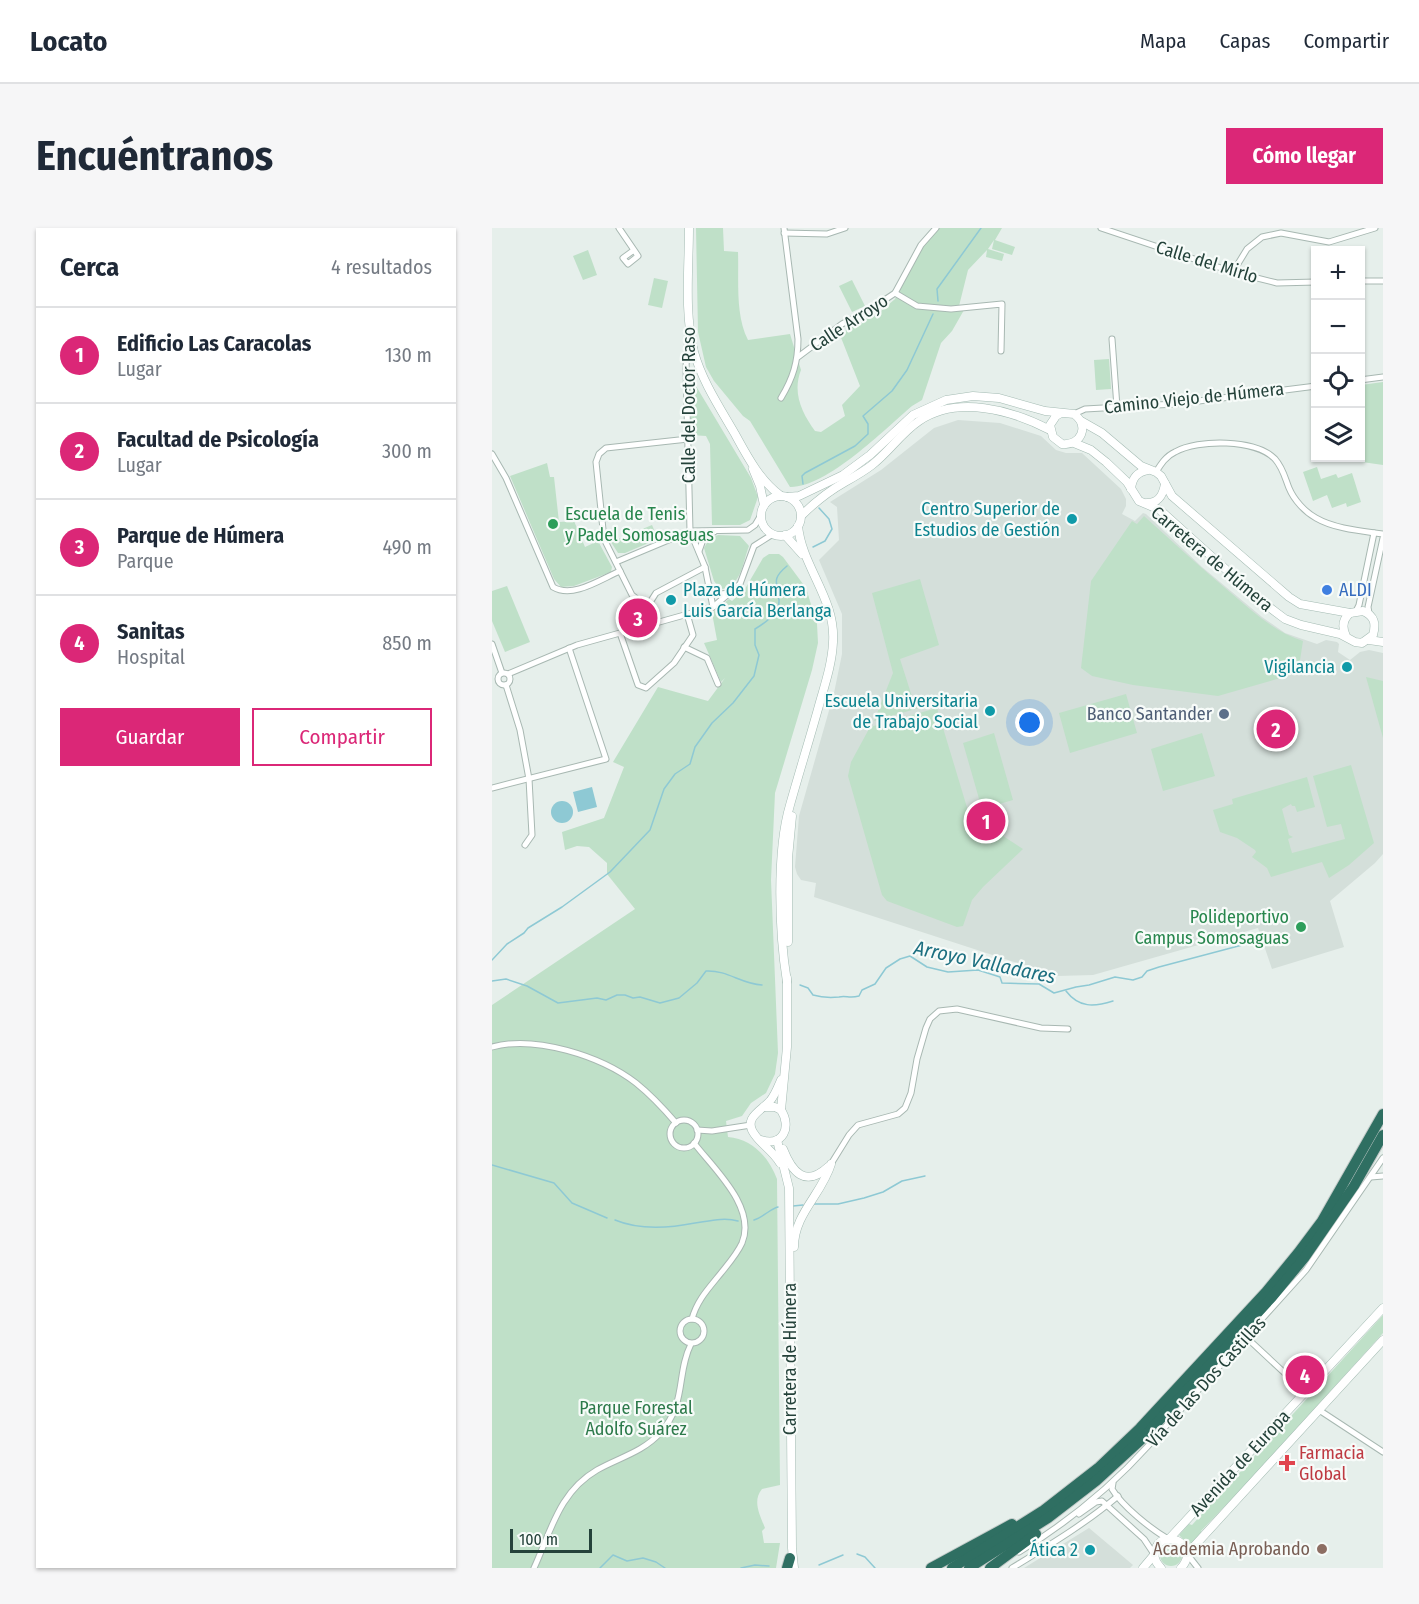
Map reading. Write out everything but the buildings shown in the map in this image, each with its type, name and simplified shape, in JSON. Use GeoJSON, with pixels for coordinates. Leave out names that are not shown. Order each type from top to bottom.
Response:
{"type":"FeatureCollection","features":[{"type":"Feature","properties":{"kind":"highway"},"geometry":{"type":"LineString","coordinates":[[951,1568],[1044,1510],[1098,1468],[1140,1428],[1266,1292],[1298,1253],[1327,1212],[1383,1114]]}},
{"type":"Feature","properties":{"kind":"highway"},"geometry":{"type":"LineString","coordinates":[[991,1568],[1108,1476],[1272,1297],[1305,1257],[1354,1186],[1383,1135]]}},
{"type":"Feature","properties":{"kind":"highway"},"geometry":{"type":"LineString","coordinates":[[969,1568],[1048,1518],[1096,1480],[1143,1438]]}},
{"type":"Feature","properties":{"kind":"highway"},"geometry":{"type":"LineString","coordinates":[[931,1568],[1030,1514],[1098,1468]]}},
{"type":"Feature","properties":{"kind":"street"},"geometry":{"type":"LineString","coordinates":[[619,228],[634,250]]}},
{"type":"Feature","properties":{"kind":"street"},"geometry":{"type":"LineString","coordinates":[[616,562],[690,531],[748,530],[755,525],[764,505],[760,486],[747,457],[701,372],[691,335],[689,315],[689,228]]}},
{"type":"Feature","properties":{"kind":"street"},"geometry":{"type":"LineString","coordinates":[[781,398],[792,379],[798,357],[798,339],[784,230],[827,234],[845,228]]}},
{"type":"Feature","properties":{"kind":"street","name":"Calle Arroyo"},"geometry":{"type":"LineString","coordinates":[[798,357],[842,324],[896,293],[921,245],[936,228]]}},
{"type":"Feature","properties":{"kind":"street","name":"Calle del Mirlo"},"geometry":{"type":"LineString","coordinates":[[1101,228],[1233,272],[1277,283],[1311,282]]}},
{"type":"Feature","properties":{"kind":"street"},"geometry":{"type":"LineString","coordinates":[[1233,272],[1247,249],[1262,237],[1281,233],[1329,242],[1375,228]]}},
{"type":"Feature","properties":{"kind":"street"},"geometry":{"type":"LineString","coordinates":[[1365,281],[1383,281]]}},
{"type":"Feature","properties":{"kind":"street"},"geometry":{"type":"LineString","coordinates":[[896,293],[917,306],[951,309],[1002,304],[1001,351]]}},
{"type":"Feature","properties":{"kind":"street","name":"Calle del Doctor Raso"},"geometry":{"type":"LineString","coordinates":[[689,315],[686,367],[690,531]]}},
{"type":"Feature","properties":{"kind":"street"},"geometry":{"type":"LineString","coordinates":[[1112,339],[1118,407]]}},
{"type":"Feature","properties":{"kind":"street"},"geometry":{"type":"LineString","coordinates":[[1365,379],[1383,377]]}},
{"type":"Feature","properties":{"kind":"street","name":"Camino Viejo de Húmera"},"geometry":{"type":"LineString","coordinates":[[1074,414],[1085,409],[1175,404],[1311,387]]}},
{"type":"Feature","properties":{"kind":"street"},"geometry":{"type":"LineString","coordinates":[[801,516],[829,488],[870,455],[913,415],[946,400],[974,396],[999,398],[1045,411],[1074,414],[1081,421],[1102,433],[1135,462],[1153,471],[1165,483],[1164,493],[1159,500],[1145,503],[1134,496],[1131,489],[1106,462],[1091,450],[1074,443]]}},
{"type":"Feature","properties":{"kind":"street"},"geometry":{"type":"LineString","coordinates":[[764,505],[774,497],[799,496],[829,488],[873,465],[918,422],[934,413],[950,408],[985,409],[1025,419],[1050,430],[1057,442],[1069,445],[1080,438],[1083,432],[1081,421]]}},
{"type":"Feature","properties":{"kind":"street"},"geometry":{"type":"LineString","coordinates":[[1050,430],[1052,421],[1061,413]]}},
{"type":"Feature","properties":{"kind":"street"},"geometry":{"type":"LineString","coordinates":[[650,609],[638,602],[632,595],[604,539],[596,462],[599,454],[606,448],[688,439]]}},
{"type":"Feature","properties":{"kind":"street"},"geometry":{"type":"LineString","coordinates":[[1131,489],[1136,475],[1142,471],[1153,471],[1167,456],[1185,448],[1224,443],[1250,446],[1262,450],[1276,460],[1291,493],[1306,511],[1316,518],[1330,524],[1383,534]]}},
{"type":"Feature","properties":{"kind":"street"},"geometry":{"type":"LineString","coordinates":[[492,454],[506,478],[553,587],[562,592],[574,590],[620,572]]}},
{"type":"Feature","properties":{"kind":"street"},"geometry":{"type":"LineString","coordinates":[[747,457],[766,483],[798,504],[801,516],[798,526],[801,544],[829,608],[833,642],[827,679],[786,824],[782,860],[787,1047],[781,1110],[787,1124],[784,1134],[778,1139],[766,1142],[760,1140],[753,1132],[751,1125],[753,1115],[769,1102],[784,1073]]}},
{"type":"Feature","properties":{"kind":"street","name":"Carretera de Húmera"},"geometry":{"type":"LineString","coordinates":[[1165,483],[1172,496],[1288,597],[1300,604],[1353,612]]}},
{"type":"Feature","properties":{"kind":"street","name":"Carretera de Húmera"},"geometry":{"type":"LineString","coordinates":[[1145,503],[1160,510],[1279,615],[1301,625],[1346,636]]}},
{"type":"Feature","properties":{"kind":"street"},"geometry":{"type":"LineString","coordinates":[[761,515],[766,529],[773,534],[784,535],[792,532],[798,526]]}},
{"type":"Feature","properties":{"kind":"street"},"geometry":{"type":"LineString","coordinates":[[699,553],[704,537],[718,530]]}},
{"type":"Feature","properties":{"kind":"street"},"geometry":{"type":"LineString","coordinates":[[690,531],[705,567],[713,607]]}},
{"type":"Feature","properties":{"kind":"street"},"geometry":{"type":"LineString","coordinates":[[1374,532],[1359,605],[1344,622],[1343,630],[1346,636],[1355,642],[1362,643],[1369,640],[1376,626],[1368,607],[1383,538]]}},
{"type":"Feature","properties":{"kind":"street"},"geometry":{"type":"LineString","coordinates":[[500,678],[569,648],[713,607],[743,579],[754,546],[773,534]]}},
{"type":"Feature","properties":{"kind":"street"},"geometry":{"type":"LineString","coordinates":[[784,535],[812,568]]}},
{"type":"Feature","properties":{"kind":"street"},"geometry":{"type":"LineString","coordinates":[[638,602],[650,600],[656,593],[705,567]]}},
{"type":"Feature","properties":{"kind":"street"},"geometry":{"type":"LineString","coordinates":[[710,585],[713,590],[721,594],[732,591]]}},
{"type":"Feature","properties":{"kind":"street"},"geometry":{"type":"LineString","coordinates":[[650,600],[650,609],[656,623]]}},
{"type":"Feature","properties":{"kind":"street"},"geometry":{"type":"LineString","coordinates":[[1353,612],[1371,616],[1383,622]]}},
{"type":"Feature","properties":{"kind":"street"},"geometry":{"type":"LineString","coordinates":[[620,633],[638,685],[646,688],[674,663],[693,635],[687,615]]}},
{"type":"Feature","properties":{"kind":"street"},"geometry":{"type":"LineString","coordinates":[[1369,640],[1383,642]]}},
{"type":"Feature","properties":{"kind":"street"},"geometry":{"type":"LineString","coordinates":[[492,644],[500,678],[506,686],[520,730],[529,779],[532,835],[525,845]]}},
{"type":"Feature","properties":{"kind":"street"},"geometry":{"type":"LineString","coordinates":[[684,647],[707,658],[718,684]]}},
{"type":"Feature","properties":{"kind":"street"},"geometry":{"type":"LineString","coordinates":[[492,788],[606,759],[569,648]]}},
{"type":"Feature","properties":{"kind":"street"},"geometry":{"type":"LineString","coordinates":[[789,1272],[794,1261],[794,1238],[799,1222],[831,1164],[858,1125],[898,1114],[905,1108],[911,1093],[926,1028],[930,1019],[939,1011],[957,1009],[1041,1028],[1068,1029]]}},
{"type":"Feature","properties":{"kind":"street"},"geometry":{"type":"LineString","coordinates":[[492,1047],[508,1043],[527,1043],[565,1051],[612,1068],[636,1083],[676,1123]]}},
{"type":"Feature","properties":{"kind":"street"},"geometry":{"type":"LineString","coordinates":[[761,1108],[768,1106],[781,1110]]}},
{"type":"Feature","properties":{"kind":"street"},"geometry":{"type":"LineString","coordinates":[[697,1130],[694,1143],[682,1148],[672,1141],[671,1129],[676,1123],[688,1121],[697,1130],[712,1131],[751,1125]]}},
{"type":"Feature","properties":{"kind":"street"},"geometry":{"type":"LineString","coordinates":[[778,1139],[791,1166],[804,1176],[818,1175],[831,1164]]}},
{"type":"Feature","properties":{"kind":"street","name":"Carretera de Húmera"},"geometry":{"type":"LineString","coordinates":[[778,1139],[789,1188],[791,1562]]}},
{"type":"Feature","properties":{"kind":"street","name":"Carretera de Húmera"},"geometry":{"type":"LineString","coordinates":[[760,1140],[777,1157],[785,1172]]}},
{"type":"Feature","properties":{"kind":"street"},"geometry":{"type":"LineString","coordinates":[[692,1319],[694,1310],[704,1294],[737,1254],[745,1232],[742,1213],[732,1190],[694,1143]]}},
{"type":"Feature","properties":{"kind":"street","name":"Vía de las Dos Castillas"},"geometry":{"type":"LineString","coordinates":[[991,1568],[1037,1541],[1088,1503],[1148,1446],[1306,1270],[1383,1158]]}},
{"type":"Feature","properties":{"kind":"street"},"geometry":{"type":"LineString","coordinates":[[1371,1177],[1383,1176]]}},
{"type":"Feature","properties":{"kind":"street","name":"Avenida de Europa"},"geometry":{"type":"LineString","coordinates":[[1154,1555],[1160,1542],[1169,1539],[1383,1308]]}},
{"type":"Feature","properties":{"kind":"street"},"geometry":{"type":"LineString","coordinates":[[692,1319],[700,1323],[704,1333],[702,1339],[691,1344],[683,1340],[680,1332],[683,1323],[692,1319]]}},
{"type":"Feature","properties":{"kind":"street"},"geometry":{"type":"LineString","coordinates":[[1247,1338],[1305,1392]]}},
{"type":"Feature","properties":{"kind":"street","name":"Avenida de Europa"},"geometry":{"type":"LineString","coordinates":[[1181,1568],[1187,1554],[1383,1340]]}},
{"type":"Feature","properties":{"kind":"street"},"geometry":{"type":"LineString","coordinates":[[534,1568],[553,1520],[573,1488],[598,1470],[642,1447],[660,1433],[673,1415],[681,1391],[687,1353],[691,1344]]}},
{"type":"Feature","properties":{"kind":"street"},"geometry":{"type":"LineString","coordinates":[[1320,1410],[1383,1452]]}},
{"type":"Feature","properties":{"kind":"street"},"geometry":{"type":"LineString","coordinates":[[1113,1481],[1112,1489],[1118,1496],[1156,1532],[1179,1541],[1198,1568]]}},
{"type":"Feature","properties":{"kind":"street"},"geometry":{"type":"LineString","coordinates":[[1012,1568],[1058,1540],[1118,1496]]}},
{"type":"Feature","properties":{"kind":"street"},"geometry":{"type":"LineString","coordinates":[[1037,1541],[1101,1501],[1144,1539],[1161,1568]]}},
{"type":"Feature","properties":{"kind":"street"},"geometry":{"type":"LineString","coordinates":[[1143,1568],[1154,1555]]}},
{"type":"Feature","properties":{"kind":"shaded area"},"geometry":{"type":"Polygon","coordinates":[[[958,420],[1000,423],[1041,436],[1056,450],[1066,453],[1082,453],[1121,489],[1126,499],[1126,506],[1122,514],[1135,521],[1143,513],[1146,514],[1202,567],[1285,633],[1317,644],[1326,640],[1337,642],[1338,652],[1350,660],[1360,652],[1369,650],[1383,653],[1383,854],[1330,901],[1344,947],[1272,969],[1258,928],[1093,975],[1057,976],[814,897],[816,883],[801,880],[795,867],[799,816],[834,693],[842,654],[842,614],[819,560],[839,540],[837,507],[830,502],[881,470],[934,428],[958,420]]]}},
{"type":"Feature","properties":{"kind":"shaded area"},"geometry":{"type":"Polygon","coordinates":[[[1089,1528],[1133,1565],[1130,1568],[1024,1568],[1089,1528]]]}},
{"type":"Feature","properties":{"kind":"green space"},"geometry":{"type":"Polygon","coordinates":[[[696,228],[723,228],[724,251],[738,252],[739,308],[748,340],[790,334],[801,370],[798,378],[800,402],[815,431],[821,432],[845,416],[842,405],[860,386],[840,335],[881,311],[895,299],[923,246],[939,228],[1002,228],[995,240],[1015,247],[1012,255],[992,249],[994,240],[988,249],[1004,254],[1002,261],[986,257],[987,250],[968,270],[959,306],[964,310],[952,331],[941,343],[922,400],[837,468],[804,485],[790,487],[750,421],[743,416],[714,381],[706,367],[698,332],[696,228]]]}},
{"type":"Feature","properties":{"kind":"green space"},"geometry":{"type":"Polygon","coordinates":[[[588,250],[597,275],[583,280],[573,256],[588,250]]]}},
{"type":"Feature","properties":{"kind":"green space"},"geometry":{"type":"Polygon","coordinates":[[[654,278],[668,281],[662,308],[648,305],[654,278]]]}},
{"type":"Feature","properties":{"kind":"green space"},"geometry":{"type":"Polygon","coordinates":[[[852,280],[865,306],[852,312],[839,286],[852,280]]]}},
{"type":"Feature","properties":{"kind":"green space"},"geometry":{"type":"Polygon","coordinates":[[[1109,359],[1111,389],[1096,390],[1094,360],[1109,359]]]}},
{"type":"Feature","properties":{"kind":"green space"},"geometry":{"type":"Polygon","coordinates":[[[690,376],[751,478],[758,497],[750,520],[740,525],[712,525],[710,444],[706,436],[691,435],[690,376]]]}},
{"type":"Feature","properties":{"kind":"green space"},"geometry":{"type":"Polygon","coordinates":[[[1383,382],[1383,465],[1362,462],[1365,462],[1365,384],[1383,382]]]}},
{"type":"Feature","properties":{"kind":"green space","name":"Escuela de Tenis y Padel Somosaguas"},"geometry":{"type":"Polygon","coordinates":[[[547,463],[550,477],[554,477],[559,522],[574,521],[585,547],[598,541],[612,567],[611,572],[574,586],[561,587],[554,579],[510,476],[547,463]]]}},
{"type":"Feature","properties":{"kind":"green space"},"geometry":{"type":"Polygon","coordinates":[[[1317,467],[1321,479],[1336,474],[1338,478],[1352,473],[1361,502],[1347,507],[1346,503],[1332,508],[1327,495],[1313,501],[1303,472],[1317,467]]]}},
{"type":"Feature","properties":{"kind":"green space"},"geometry":{"type":"Polygon","coordinates":[[[1144,516],[1256,614],[1274,627],[1303,641],[1298,673],[1218,696],[1133,685],[1092,676],[1081,668],[1091,581],[1132,521],[1137,524],[1144,516]]]}},
{"type":"Feature","properties":{"kind":"green space"},"geometry":{"type":"Polygon","coordinates":[[[652,525],[658,539],[625,553],[618,553],[611,542],[652,525]]]}},
{"type":"Feature","properties":{"kind":"green space"},"geometry":{"type":"Polygon","coordinates":[[[718,535],[740,536],[749,546],[737,579],[727,588],[720,589],[714,581],[704,548],[709,539],[718,535]]]}},
{"type":"Feature","properties":{"kind":"green space","name":"Parque Forestal Adolfo Suárez"},"geometry":{"type":"Polygon","coordinates":[[[769,554],[779,554],[783,557],[806,588],[817,624],[818,643],[775,793],[771,880],[778,1053],[775,1074],[766,1093],[751,1103],[742,1116],[726,1121],[728,1137],[745,1141],[758,1150],[769,1163],[777,1179],[780,1485],[762,1489],[757,1503],[765,1528],[762,1531],[764,1543],[780,1543],[776,1568],[492,1568],[492,1005],[635,909],[607,874],[607,863],[589,847],[577,846],[565,850],[562,832],[604,818],[624,767],[613,762],[658,687],[708,701],[725,678],[721,682],[704,643],[717,640],[712,613],[729,599],[732,601],[745,589],[763,558],[769,554]]]}},
{"type":"Feature","properties":{"kind":"green space"},"geometry":{"type":"Polygon","coordinates":[[[920,579],[939,645],[900,659],[915,706],[919,708],[874,721],[893,673],[872,593],[920,579]]]}},
{"type":"Feature","properties":{"kind":"green space"},"geometry":{"type":"Polygon","coordinates":[[[507,586],[530,642],[505,652],[492,621],[492,591],[507,586]]]}},
{"type":"Feature","properties":{"kind":"green space"},"geometry":{"type":"Polygon","coordinates":[[[1366,677],[1383,681],[1383,738],[1366,677]]]}},
{"type":"Feature","properties":{"kind":"green space"},"geometry":{"type":"Polygon","coordinates":[[[1126,694],[1137,733],[1070,753],[1059,713],[1126,694]]]}},
{"type":"Feature","properties":{"kind":"green space"},"geometry":{"type":"Polygon","coordinates":[[[937,708],[969,814],[966,816],[973,836],[994,830],[1023,849],[972,900],[963,926],[957,927],[887,901],[882,895],[848,776],[851,762],[870,727],[937,708]]]}},
{"type":"Feature","properties":{"kind":"green space"},"geometry":{"type":"Polygon","coordinates":[[[994,733],[1013,800],[982,809],[963,743],[994,733]]]}},
{"type":"Feature","properties":{"kind":"green space"},"geometry":{"type":"Polygon","coordinates":[[[1202,733],[1215,776],[1163,791],[1151,749],[1202,733]]]}},
{"type":"Feature","properties":{"kind":"green space"},"geometry":{"type":"Polygon","coordinates":[[[1351,765],[1374,843],[1349,865],[1329,878],[1322,862],[1271,877],[1267,868],[1252,857],[1255,850],[1237,838],[1220,832],[1213,810],[1233,804],[1232,799],[1307,777],[1315,807],[1297,812],[1295,806],[1291,804],[1282,809],[1289,835],[1293,837],[1288,839],[1292,853],[1345,839],[1341,824],[1327,827],[1313,776],[1351,765]]]}},
{"type":"Feature","properties":{"kind":"green space"},"geometry":{"type":"Polygon","coordinates":[[[1383,1315],[1383,1333],[1201,1531],[1202,1533],[1190,1546],[1179,1535],[1189,1524],[1192,1525],[1383,1315]]]}},
{"type":"Feature","properties":{"kind":"green space"},"geometry":{"type":"Polygon","coordinates":[[[1167,1544],[1175,1544],[1182,1551],[1182,1559],[1175,1566],[1167,1566],[1160,1559],[1160,1551],[1167,1544]]]}},
{"type":"Feature","properties":{"kind":"water"},"geometry":{"type":"Polygon","coordinates":[[[592,787],[597,807],[578,812],[573,792],[592,787]]]}},
{"type":"Feature","properties":{"kind":"water"},"geometry":{"type":"Polygon","coordinates":[[[562,801],[570,804],[573,812],[570,820],[562,823],[554,820],[551,812],[554,804],[562,801]]]}},
{"type":"Feature","properties":{"kind":"waterway"},"geometry":{"type":"LineString","coordinates":[[938,301],[937,289],[981,228]]}},
{"type":"Feature","properties":{"kind":"waterway"},"geometry":{"type":"LineString","coordinates":[[803,484],[802,476],[805,473],[855,446],[868,434],[868,424],[863,416],[892,391],[907,370],[933,314]]}},
{"type":"Feature","properties":{"kind":"waterway"},"geometry":{"type":"LineString","coordinates":[[813,547],[825,541],[832,529],[829,519],[819,508]]}},
{"type":"Feature","properties":{"kind":"waterway"},"geometry":{"type":"LineString","coordinates":[[492,960],[507,944],[528,928],[562,907],[610,872],[650,830],[664,789],[675,774],[690,764],[695,747],[712,723],[733,703],[754,676],[759,655],[755,645],[755,629],[767,621],[777,609],[779,605],[777,578],[787,566]]}},
{"type":"Feature","properties":{"kind":"waterway","name":"Arroyo Valladares"},"geometry":{"type":"LineString","coordinates":[[800,985],[808,988],[813,995],[820,997],[859,996],[862,990],[875,984],[886,968],[910,956],[927,967],[948,972],[978,970],[1000,977],[1002,983],[1039,984],[1054,993],[1115,977],[1133,980],[1159,967],[1246,944]]}},
{"type":"Feature","properties":{"kind":"waterway","name":"Arroyo Valladares"},"geometry":{"type":"LineString","coordinates":[[492,981],[506,979],[527,986],[558,1003],[597,998],[606,1000],[617,995],[640,997],[660,1003],[679,998],[697,983],[706,971],[714,971],[762,985]]}},
{"type":"Feature","properties":{"kind":"waterway"},"geometry":{"type":"LineString","coordinates":[[1066,991],[1076,1001],[1087,1005],[1113,1001]]}},
{"type":"Feature","properties":{"kind":"waterway"},"geometry":{"type":"LineString","coordinates":[[492,1165],[554,1183],[572,1203],[607,1218]]}},
{"type":"Feature","properties":{"kind":"waterway"},"geometry":{"type":"LineString","coordinates":[[814,1204],[838,1204],[864,1198],[883,1192],[902,1181],[925,1176]]}},
{"type":"Feature","properties":{"kind":"waterway"},"geometry":{"type":"LineString","coordinates":[[793,1206],[803,1205]]}},
{"type":"Feature","properties":{"kind":"waterway"},"geometry":{"type":"LineString","coordinates":[[754,1220],[778,1207]]}},
{"type":"Feature","properties":{"kind":"waterway"},"geometry":{"type":"LineString","coordinates":[[615,1220],[655,1227],[722,1219],[738,1221]]}},
{"type":"Feature","properties":{"kind":"waterway"},"geometry":{"type":"LineString","coordinates":[[857,1554],[865,1557],[875,1568]]}},
{"type":"Feature","properties":{"kind":"waterway"},"geometry":{"type":"LineString","coordinates":[[600,1568],[613,1555],[627,1561],[643,1558],[665,1568]]}},
{"type":"Feature","properties":{"kind":"waterway"},"geometry":{"type":"LineString","coordinates":[[819,1565],[843,1555]]}},
{"type":"Feature","properties":{"kind":"waterway"},"geometry":{"type":"LineString","coordinates":[[741,1568],[755,1565],[769,1566]]}},
{"type":"Feature","properties":{"kind":"place","name":"Centro Superior de Estudios de Gestión"},"geometry":{"type":"Point","coordinates":[1072,519]}},
{"type":"Feature","properties":{"kind":"place","name":"Escuela de Tenis y Padel Somosaguas"},"geometry":{"type":"Point","coordinates":[553,524]}},
{"type":"Feature","properties":{"kind":"place","name":"ALDI"},"geometry":{"type":"Point","coordinates":[1327,590]}},
{"type":"Feature","properties":{"kind":"place","name":"Plaza de Húmera Luis García Berlanga"},"geometry":{"type":"Point","coordinates":[671,600]}},
{"type":"Feature","properties":{"kind":"place","name":"Parque de Húmera"},"geometry":{"type":"Point","coordinates":[638,618]}},
{"type":"Feature","properties":{"kind":"place","name":"Vigilancia"},"geometry":{"type":"Point","coordinates":[1347,667]}},
{"type":"Feature","properties":{"kind":"place","name":"Escuela Universitaria de Trabajo Social"},"geometry":{"type":"Point","coordinates":[990,711]}},
{"type":"Feature","properties":{"kind":"place","name":"Banco Santander"},"geometry":{"type":"Point","coordinates":[1224,714]}},
{"type":"Feature","properties":{"kind":"place","name":"Facultad de Psicología"},"geometry":{"type":"Point","coordinates":[1276,729]}},
{"type":"Feature","properties":{"kind":"place","name":"Edificio Las Caracolas"},"geometry":{"type":"Point","coordinates":[986,821]}},
{"type":"Feature","properties":{"kind":"place","name":"Polideportivo Campus Somosaguas"},"geometry":{"type":"Point","coordinates":[1301,927]}},
{"type":"Feature","properties":{"kind":"place","name":"Sanitas"},"geometry":{"type":"Point","coordinates":[1305,1375]}},
{"type":"Feature","properties":{"kind":"place","name":"Farmacia Global"},"geometry":{"type":"Point","coordinates":[1287,1463]}},
{"type":"Feature","properties":{"kind":"place","name":"Academia Aprobando"},"geometry":{"type":"Point","coordinates":[1322,1549]}},
{"type":"Feature","properties":{"kind":"place","name":"Ática 2"},"geometry":{"type":"Point","coordinates":[1090,1550]}}]}
